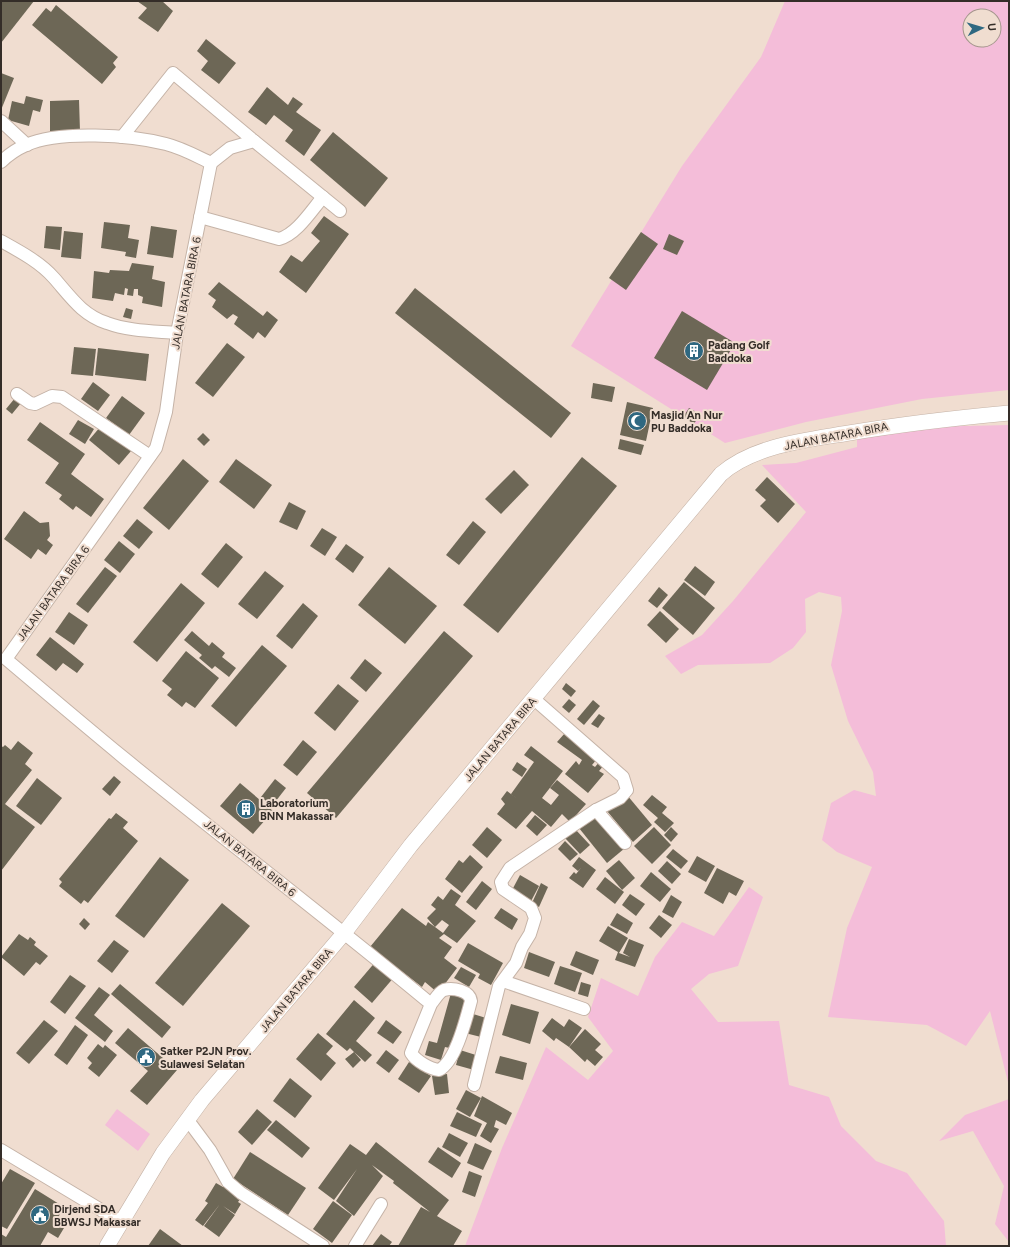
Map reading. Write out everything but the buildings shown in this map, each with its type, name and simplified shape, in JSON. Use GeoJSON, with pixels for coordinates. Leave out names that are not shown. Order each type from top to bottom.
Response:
{"type":"FeatureCollection","features":[{"type":"Feature","properties":{"kind":"street"},"geometry":{"type":"LineString","coordinates":[[122,137],[173,73],[340,212]]}},
{"type":"Feature","properties":{"kind":"street"},"geometry":{"type":"LineString","coordinates":[[1,120],[27,145]]}},
{"type":"Feature","properties":{"kind":"street"},"geometry":{"type":"LineString","coordinates":[[1,162],[9,155],[27,145],[55,138],[122,137],[167,144],[189,152],[211,163],[230,148],[254,141]]}},
{"type":"Feature","properties":{"kind":"street","name":"JALAN BATARA BIRA 6"},"geometry":{"type":"LineString","coordinates":[[211,163],[177,334],[166,412],[156,448],[3,660],[294,894],[345,932],[431,1004]]}},
{"type":"Feature","properties":{"kind":"street"},"geometry":{"type":"LineString","coordinates":[[200,216],[279,239],[290,234],[323,197]]}},
{"type":"Feature","properties":{"kind":"street"},"geometry":{"type":"LineString","coordinates":[[1,241],[34,261],[53,277],[67,295],[95,318],[107,324],[177,334]]}},
{"type":"Feature","properties":{"kind":"street"},"geometry":{"type":"LineString","coordinates":[[17,394],[30,403],[35,404],[39,404],[52,396],[62,397],[150,456]]}},
{"type":"Feature","properties":{"kind":"street","name":"JALAN BATARA BIRA"},"geometry":{"type":"LineString","coordinates":[[107,1246],[164,1153],[187,1119],[345,932],[411,845],[721,474],[732,465],[750,456],[801,441],[918,422],[1009,413]]}},
{"type":"Feature","properties":{"kind":"street"},"geometry":{"type":"LineString","coordinates":[[474,1085],[499,986],[516,963],[522,947],[530,934],[535,915],[531,908],[503,889],[500,882],[510,868],[596,810],[620,798],[626,793],[626,781],[534,699]]}},
{"type":"Feature","properties":{"kind":"street"},"geometry":{"type":"LineString","coordinates":[[596,810],[625,843]]}},
{"type":"Feature","properties":{"kind":"street"},"geometry":{"type":"LineString","coordinates":[[503,981],[584,1009]]}},
{"type":"Feature","properties":{"kind":"street"},"geometry":{"type":"LineString","coordinates":[[448,989],[464,992],[471,998],[453,1053],[447,1064],[439,1070],[425,1065],[414,1058],[411,1053],[431,1004],[443,990],[448,989]]}},
{"type":"Feature","properties":{"kind":"street"},"geometry":{"type":"LineString","coordinates":[[187,1119],[210,1150],[228,1182],[241,1193],[323,1246]]}},
{"type":"Feature","properties":{"kind":"street"},"geometry":{"type":"LineString","coordinates":[[2,1154],[121,1222]]}},
{"type":"Feature","properties":{"kind":"street"},"geometry":{"type":"LineString","coordinates":[[355,1246],[381,1204]]}},
{"type":"Feature","properties":{"kind":"shaded area"},"geometry":{"type":"Polygon","coordinates":[[[785,1],[1009,1],[1009,390],[922,399],[806,422],[725,443],[571,346],[682,166],[761,57],[785,1]]]}},
{"type":"Feature","properties":{"kind":"shaded area"},"geometry":{"type":"Polygon","coordinates":[[[1009,425],[1009,1086],[990,1011],[966,1046],[927,1025],[828,1017],[847,928],[872,867],[837,852],[822,840],[831,803],[854,790],[876,796],[873,772],[848,721],[831,665],[842,611],[841,597],[819,592],[805,599],[806,632],[793,648],[770,663],[698,665],[681,674],[665,656],[702,635],[733,601],[806,512],[762,465],[796,463],[857,447],[857,432],[877,428],[1009,425]]]}},
{"type":"Feature","properties":{"kind":"shaded area"},"geometry":{"type":"Polygon","coordinates":[[[749,887],[763,897],[738,966],[709,974],[691,989],[718,1022],[779,1021],[789,1085],[829,1097],[841,1126],[876,1161],[907,1173],[944,1221],[946,1246],[465,1246],[502,1148],[546,1047],[588,1080],[613,1051],[588,1017],[601,978],[638,996],[655,957],[682,922],[714,936],[749,887]]]}},
{"type":"Feature","properties":{"kind":"shaded area"},"geometry":{"type":"Polygon","coordinates":[[[1009,1099],[1009,1242],[995,1224],[1004,1186],[973,1131],[939,1141],[965,1115],[1009,1099]]]}},
{"type":"Feature","properties":{"kind":"shaded area"},"geometry":{"type":"Polygon","coordinates":[[[117,1109],[150,1134],[138,1151],[105,1125],[117,1109]]]}},
{"type":"Feature","properties":{"kind":"place","name":"Padang Golf Baddoka"},"geometry":{"type":"Point","coordinates":[694,351]}},
{"type":"Feature","properties":{"kind":"place","name":"Masjid An Nur PU Baddoka"},"geometry":{"type":"Point","coordinates":[637,421]}},
{"type":"Feature","properties":{"kind":"place","name":"Laboratorium BNN Makassar"},"geometry":{"type":"Point","coordinates":[246,809]}},
{"type":"Feature","properties":{"kind":"place","name":"Satker P2JN Prov. Sulawesi Selatan"},"geometry":{"type":"Point","coordinates":[146,1057]}},
{"type":"Feature","properties":{"kind":"place","name":"Dirjend SDA BBWSJ Makassar"},"geometry":{"type":"Point","coordinates":[40,1215]}}]}
